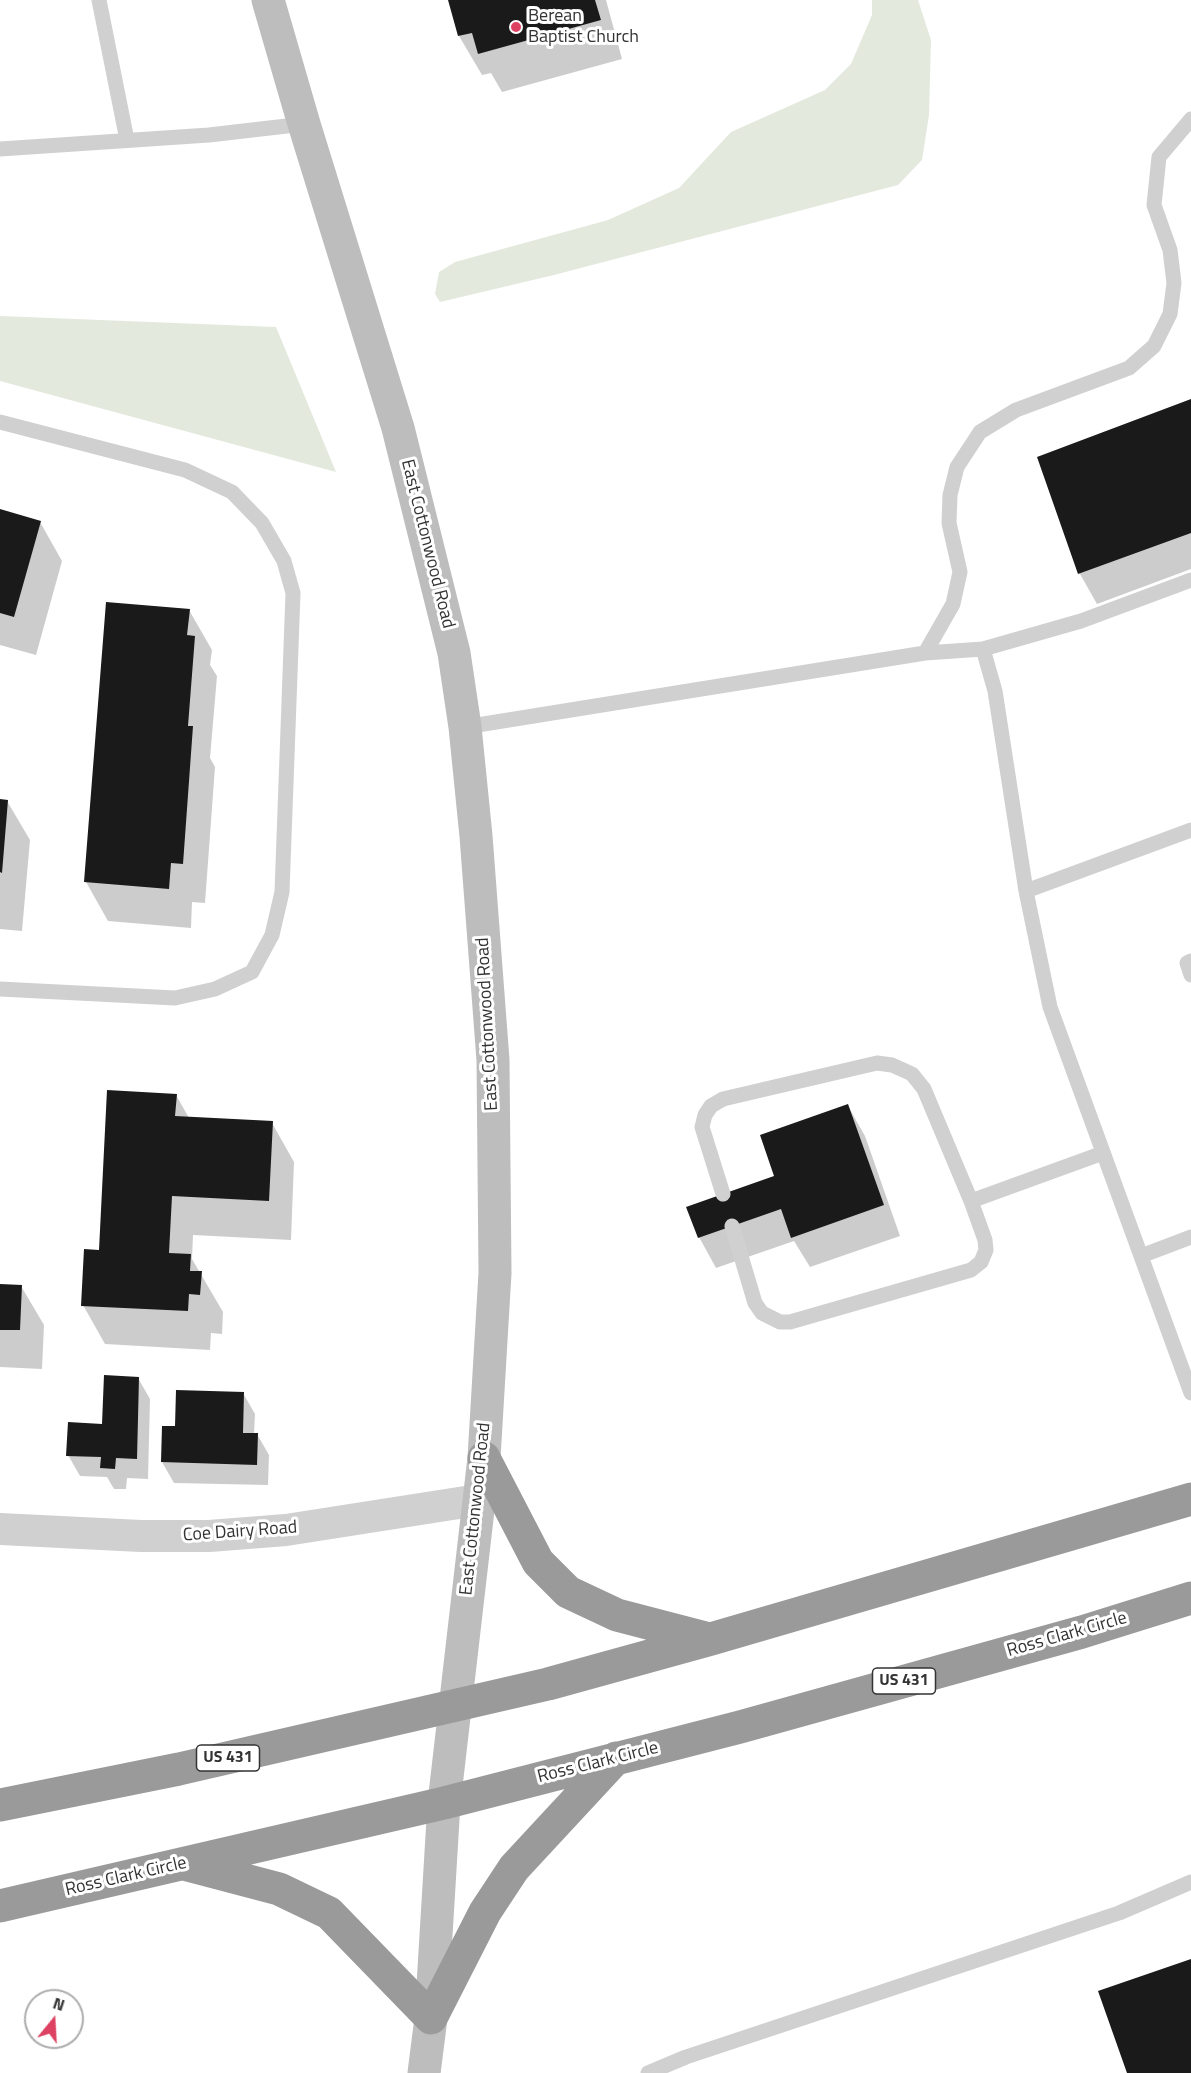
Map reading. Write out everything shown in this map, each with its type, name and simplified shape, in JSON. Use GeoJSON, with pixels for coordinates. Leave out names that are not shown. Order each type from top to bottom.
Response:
{"type":"FeatureCollection","features":[{"type":"Feature","properties":{"kind":"highway"},"geometry":{"type":"LineString","coordinates":[[484,1458],[537,1562],[568,1592],[617,1615],[711,1639]]}},
{"type":"Feature","properties":{"kind":"highway","name":"US 431"},"geometry":{"type":"LineString","coordinates":[[0,1805],[179,1769],[548,1684],[711,1639],[1191,1499]]}},
{"type":"Feature","properties":{"kind":"highway","name":"Ross Clark Circle"},"geometry":{"type":"LineString","coordinates":[[0,1906],[444,1803],[740,1727],[1082,1632],[1191,1598]]}},
{"type":"Feature","properties":{"kind":"highway"},"geometry":{"type":"LineString","coordinates":[[184,1864],[279,1889],[329,1913],[430,2018],[485,1912],[514,1868],[616,1758]]}},
{"type":"Feature","properties":{"kind":"main road","name":"East Cottonwood Road"},"geometry":{"type":"LineString","coordinates":[[268,0],[398,428],[454,653],[465,727],[476,836],[493,1060],[495,1273],[484,1458],[444,1803],[430,2018],[424,2073]]}},
{"type":"Feature","properties":{"kind":"street","name":"Coe Dairy Road"},"geometry":{"type":"LineString","coordinates":[[0,1530],[141,1536],[209,1536],[286,1530],[478,1500]]}},
{"type":"Feature","properties":{"kind":"lane"},"geometry":{"type":"LineString","coordinates":[[99,0],[127,140]]}},
{"type":"Feature","properties":{"kind":"lane"},"geometry":{"type":"LineString","coordinates":[[925,653],[953,604],[960,572],[949,523],[950,495],[957,467],[980,432],[1016,410],[1130,368],[1154,346],[1170,314],[1174,282],[1170,250],[1154,205],[1159,157],[1191,119]]}},
{"type":"Feature","properties":{"kind":"lane"},"geometry":{"type":"LineString","coordinates":[[0,149],[209,135],[304,124]]}},
{"type":"Feature","properties":{"kind":"lane"},"geometry":{"type":"LineString","coordinates":[[0,422],[185,470],[232,492],[262,523],[284,561],[293,593],[282,892],[272,935],[252,972],[215,989],[175,998],[0,989]]}},
{"type":"Feature","properties":{"kind":"lane"},"geometry":{"type":"LineString","coordinates":[[465,727],[925,653],[983,649],[1081,621],[1191,580]]}},
{"type":"Feature","properties":{"kind":"lane"},"geometry":{"type":"LineString","coordinates":[[983,649],[995,691],[1026,891],[1050,1008],[1191,1393]]}},
{"type":"Feature","properties":{"kind":"lane"},"geometry":{"type":"LineString","coordinates":[[1026,891],[1191,830]]}},
{"type":"Feature","properties":{"kind":"lane"},"geometry":{"type":"LineString","coordinates":[[1191,961],[1186,963],[1191,975]]}},
{"type":"Feature","properties":{"kind":"lane"},"geometry":{"type":"LineString","coordinates":[[723,1194],[702,1126],[711,1106],[723,1099],[877,1063],[902,1068],[912,1074],[924,1089],[971,1201],[985,1240],[986,1250],[981,1262],[971,1270],[790,1322],[775,1320],[762,1313],[755,1303],[732,1226]]}},
{"type":"Feature","properties":{"kind":"lane"},"geometry":{"type":"LineString","coordinates":[[971,1201],[1104,1153]]}},
{"type":"Feature","properties":{"kind":"lane"},"geometry":{"type":"LineString","coordinates":[[1141,1256],[1191,1237]]}},
{"type":"Feature","properties":{"kind":"lane"},"geometry":{"type":"LineString","coordinates":[[648,2073],[686,2057],[1119,1913],[1191,1882]]}},
{"type":"Feature","properties":{"kind":"shaded area"},"geometry":{"type":"Polygon","coordinates":[[[872,0],[918,0],[931,40],[929,115],[922,160],[898,185],[554,275],[440,302],[435,294],[439,272],[455,262],[608,220],[679,188],[731,132],[825,90],[851,64],[872,15],[872,0]]]}},
{"type":"Feature","properties":{"kind":"shaded area"},"geometry":{"type":"Polygon","coordinates":[[[0,316],[276,327],[336,472],[0,381],[0,316]]]}},
{"type":"Feature","properties":{"kind":"building","name":"Berean Baptist Church"},"geometry":{"type":"Polygon","coordinates":[[[448,0],[595,0],[601,20],[478,54],[472,33],[458,36],[448,0]]]}},
{"type":"Feature","properties":{"kind":"building"},"geometry":{"type":"Polygon","coordinates":[[[1191,399],[1191,533],[1078,574],[1037,457],[1191,399]]]}},
{"type":"Feature","properties":{"kind":"building"},"geometry":{"type":"Polygon","coordinates":[[[0,509],[41,521],[14,617],[0,613],[0,509]]]}},
{"type":"Feature","properties":{"kind":"building"},"geometry":{"type":"Polygon","coordinates":[[[106,602],[190,609],[187,635],[195,636],[188,726],[193,726],[183,864],[171,863],[169,889],[84,882],[106,602]]]}},
{"type":"Feature","properties":{"kind":"building"},"geometry":{"type":"Polygon","coordinates":[[[0,799],[8,800],[2,873],[0,872],[0,799]]]}},
{"type":"Feature","properties":{"kind":"building"},"geometry":{"type":"Polygon","coordinates":[[[107,1090],[177,1094],[175,1116],[273,1121],[269,1201],[172,1196],[169,1253],[191,1254],[190,1271],[202,1271],[200,1295],[189,1294],[188,1311],[81,1306],[84,1249],[99,1250],[107,1090]]]}},
{"type":"Feature","properties":{"kind":"building"},"geometry":{"type":"Polygon","coordinates":[[[848,1104],[884,1205],[791,1238],[781,1209],[698,1238],[686,1207],[774,1176],[760,1135],[848,1104]]]}},
{"type":"Feature","properties":{"kind":"building"},"geometry":{"type":"Polygon","coordinates":[[[0,1284],[22,1285],[20,1330],[0,1330],[0,1284]]]}},
{"type":"Feature","properties":{"kind":"building"},"geometry":{"type":"Polygon","coordinates":[[[104,1375],[139,1377],[137,1459],[116,1458],[115,1469],[100,1468],[101,1457],[66,1456],[68,1422],[102,1424],[104,1375]]]}},
{"type":"Feature","properties":{"kind":"building"},"geometry":{"type":"Polygon","coordinates":[[[176,1390],[244,1392],[243,1433],[258,1433],[257,1465],[161,1462],[162,1426],[175,1426],[176,1390]]]}},
{"type":"Feature","properties":{"kind":"building"},"geometry":{"type":"Polygon","coordinates":[[[1191,1959],[1191,2073],[1127,2073],[1098,1991],[1191,1959]]]}},
{"type":"Feature","properties":{"kind":"place","name":"Berean Baptist Church"},"geometry":{"type":"Point","coordinates":[516,27]}}]}
